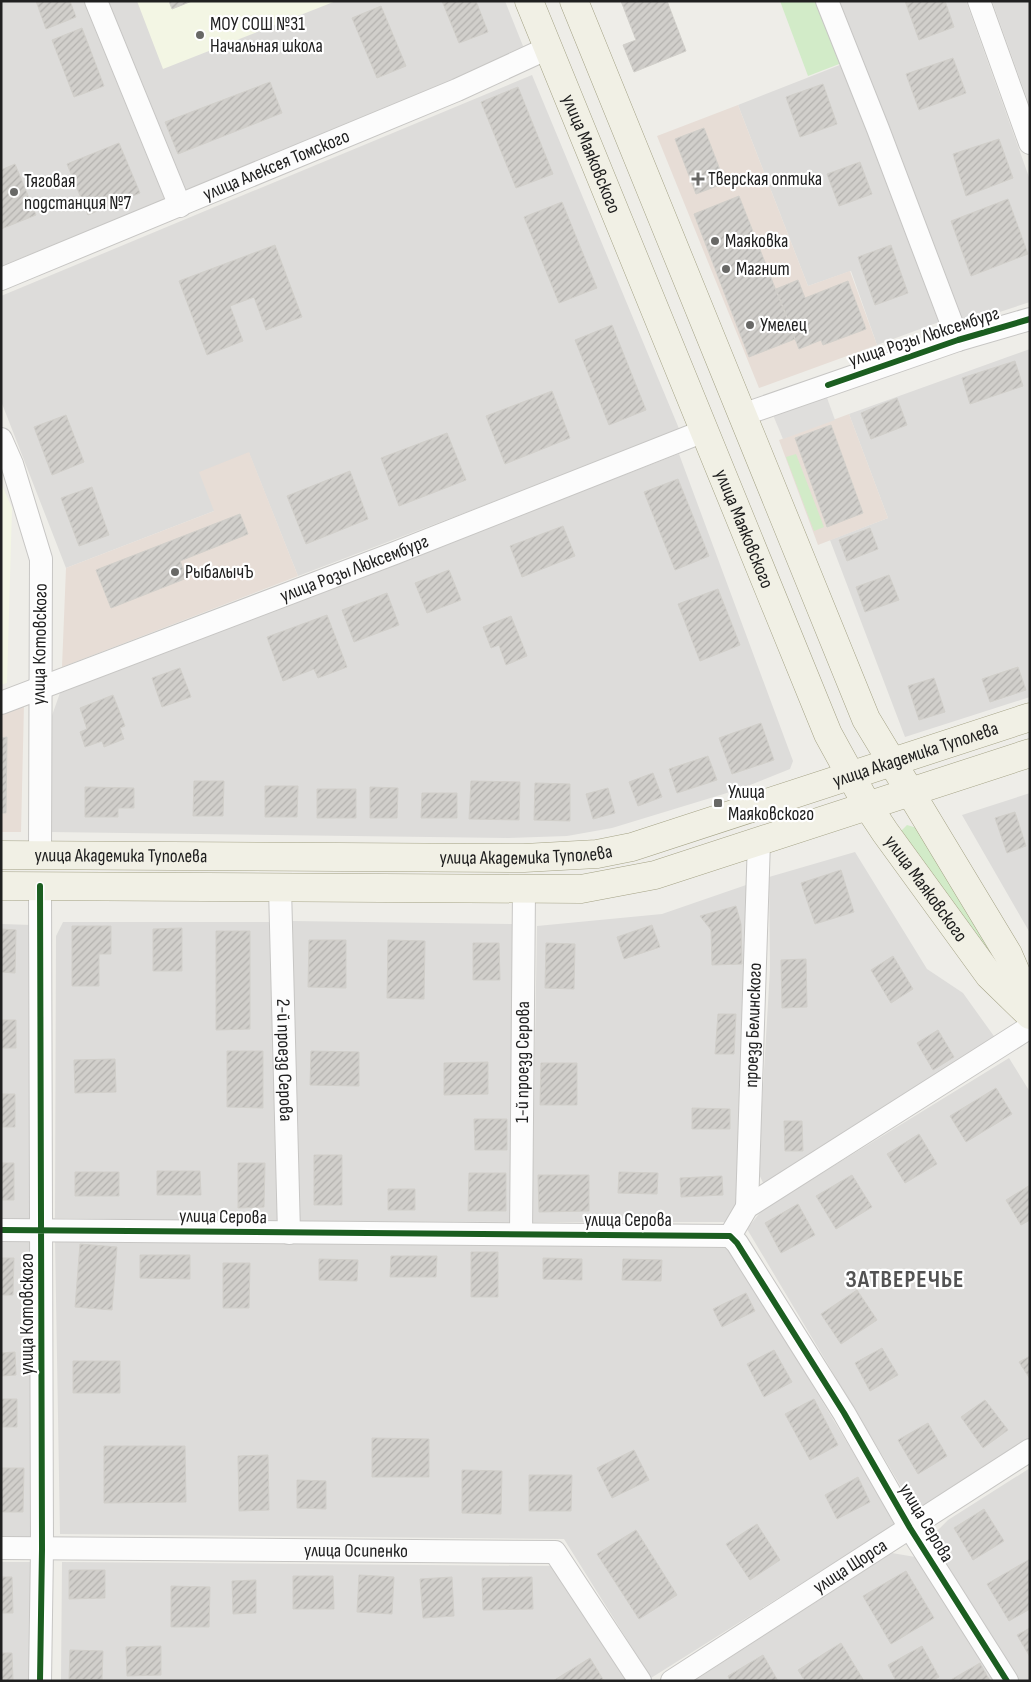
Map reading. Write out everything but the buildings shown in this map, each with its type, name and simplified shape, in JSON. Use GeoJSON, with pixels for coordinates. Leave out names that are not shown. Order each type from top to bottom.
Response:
{"type":"FeatureCollection","features":[{"type":"Feature","properties":{"kind":"main road","name":"улица Маяковского"},"geometry":{"type":"LineString","coordinates":[[529,1],[828,734],[867,805],[989,976],[1030,1015]]}},
{"type":"Feature","properties":{"kind":"main road","name":"улица Маяковского"},"geometry":{"type":"LineString","coordinates":[[574,1],[866,719],[911,790],[1008,954],[1030,1004]]}},
{"type":"Feature","properties":{"kind":"main road","name":"улица Академика Туполева"},"geometry":{"type":"LineString","coordinates":[[1,855],[533,858],[597,854],[632,847],[1030,717]]}},
{"type":"Feature","properties":{"kind":"main road","name":"улица Академика Туполева"},"geometry":{"type":"LineString","coordinates":[[1,886],[581,889],[634,880],[1030,753]]}},
{"type":"Feature","properties":{"kind":"street"},"geometry":{"type":"LineString","coordinates":[[96,1],[180,206]]}},
{"type":"Feature","properties":{"kind":"street"},"geometry":{"type":"LineString","coordinates":[[827,1],[958,340]]}},
{"type":"Feature","properties":{"kind":"street"},"geometry":{"type":"LineString","coordinates":[[978,1],[1030,143]]}},
{"type":"Feature","properties":{"kind":"street","name":"улица Алексея Томского"},"geometry":{"type":"LineString","coordinates":[[1,279],[457,90],[548,48]]}},
{"type":"Feature","properties":{"kind":"street","name":"улица Розы Люксембург"},"geometry":{"type":"LineString","coordinates":[[742,415],[958,340],[1030,319]]}},
{"type":"Feature","properties":{"kind":"street","name":"улица Розы Люксембург"},"geometry":{"type":"LineString","coordinates":[[1,702],[395,553],[704,430]]}},
{"type":"Feature","properties":{"kind":"street","name":"улица Котовского"},"geometry":{"type":"LineString","coordinates":[[1,439],[12,464],[41,559],[39,687],[40,855]]}},
{"type":"Feature","properties":{"kind":"street","name":"проезд Белинского"},"geometry":{"type":"LineString","coordinates":[[747,1207],[759,841]]}},
{"type":"Feature","properties":{"kind":"street","name":"улица Котовского"},"geometry":{"type":"LineString","coordinates":[[40,886],[42,1230],[40,1681]]}},
{"type":"Feature","properties":{"kind":"street","name":"2-й проезд Серова"},"geometry":{"type":"LineString","coordinates":[[280,888],[289,1233]]}},
{"type":"Feature","properties":{"kind":"street","name":"1-й проезд Серова"},"geometry":{"type":"LineString","coordinates":[[521,1234],[524,890]]}},
{"type":"Feature","properties":{"kind":"street","name":"проезд Белинского"},"geometry":{"type":"LineString","coordinates":[[730,1236],[747,1207],[1030,1027]]}},
{"type":"Feature","properties":{"kind":"street","name":"улица Серова"},"geometry":{"type":"LineString","coordinates":[[1,1230],[730,1236],[737,1243],[844,1413],[910,1528],[1007,1681]]}},
{"type":"Feature","properties":{"kind":"street","name":"улица Щорса"},"geometry":{"type":"LineString","coordinates":[[672,1681],[1030,1450]]}},
{"type":"Feature","properties":{"kind":"street","name":"улица Осипенко"},"geometry":{"type":"LineString","coordinates":[[1,1548],[555,1552],[640,1681]]}},
{"type":"Feature","properties":{"kind":"shaded area"},"geometry":{"type":"Polygon","coordinates":[[[1,1],[88,1],[167,200],[1,266],[1,1]]]}},
{"type":"Feature","properties":{"kind":"shaded area"},"geometry":{"type":"Polygon","coordinates":[[[105,1],[505,1],[525,51],[185,194],[105,1]]]}},
{"type":"Feature","properties":{"kind":"shaded area","name":"МОУ СОШ №31 Начальная школа"},"geometry":{"type":"Polygon","coordinates":[[[137,1],[336,1],[163,69],[137,1]]]}},
{"type":"Feature","properties":{"kind":"shaded area"},"geometry":{"type":"Polygon","coordinates":[[[832,1],[966,1],[1030,180],[1030,302],[963,324],[832,1]]]}},
{"type":"Feature","properties":{"kind":"shaded area"},"geometry":{"type":"Polygon","coordinates":[[[992,1],[1030,1],[1030,107],[992,1]]]}},
{"type":"Feature","properties":{"kind":"shaded area"},"geometry":{"type":"Polygon","coordinates":[[[845,63],[939,322],[877,345],[851,271],[808,286],[738,105],[845,63]]]}},
{"type":"Feature","properties":{"kind":"shaded area"},"geometry":{"type":"Polygon","coordinates":[[[532,75],[680,431],[298,576],[249,453],[214,511],[66,568],[1,401],[1,296],[532,75]]]}},
{"type":"Feature","properties":{"kind":"shaded area"},"geometry":{"type":"Polygon","coordinates":[[[738,105],[808,286],[850,271],[877,345],[759,388],[657,136],[738,105]]]}},
{"type":"Feature","properties":{"kind":"shaded area"},"geometry":{"type":"Polygon","coordinates":[[[1030,349],[1030,697],[905,737],[830,540],[888,518],[849,414],[1030,349]]]}},
{"type":"Feature","properties":{"kind":"shaded area"},"geometry":{"type":"Polygon","coordinates":[[[826,395],[835,420],[783,439],[773,415],[826,395]]]}},
{"type":"Feature","properties":{"kind":"shaded area"},"geometry":{"type":"Polygon","coordinates":[[[849,414],[888,518],[818,545],[779,440],[849,414]]]}},
{"type":"Feature","properties":{"kind":"shaded area"},"geometry":{"type":"Polygon","coordinates":[[[249,452],[298,576],[62,667],[66,568],[214,511],[199,472],[249,452]]]}},
{"type":"Feature","properties":{"kind":"shaded area"},"geometry":{"type":"Polygon","coordinates":[[[679,454],[793,761],[790,769],[740,789],[612,828],[567,836],[508,838],[50,832],[49,724],[61,690],[679,454]]]}},
{"type":"Feature","properties":{"kind":"shaded area"},"geometry":{"type":"Polygon","coordinates":[[[1,483],[12,508],[7,683],[1,685],[1,483]]]}},
{"type":"Feature","properties":{"kind":"shaded area"},"geometry":{"type":"Polygon","coordinates":[[[24,704],[21,832],[1,832],[1,714],[24,704]]]}},
{"type":"Feature","properties":{"kind":"shaded area"},"geometry":{"type":"Polygon","coordinates":[[[1030,793],[1030,933],[962,815],[1030,793]]]}},
{"type":"Feature","properties":{"kind":"shaded area"},"geometry":{"type":"Polygon","coordinates":[[[855,852],[927,969],[963,993],[996,1039],[764,1185],[758,1172],[770,969],[769,877],[855,852]]]}},
{"type":"Feature","properties":{"kind":"shaded area"},"geometry":{"type":"Polygon","coordinates":[[[749,884],[741,1208],[729,1222],[532,1222],[537,926],[662,914],[749,884]]]}},
{"type":"Feature","properties":{"kind":"shaded area"},"geometry":{"type":"Polygon","coordinates":[[[292,921],[517,924],[510,1222],[297,1221],[292,921]]]}},
{"type":"Feature","properties":{"kind":"shaded area"},"geometry":{"type":"Polygon","coordinates":[[[63,922],[276,922],[279,1222],[55,1218],[56,936],[63,922]]]}},
{"type":"Feature","properties":{"kind":"shaded area"},"geometry":{"type":"Polygon","coordinates":[[[1,924],[32,925],[33,1221],[1,1221],[1,924]]]}},
{"type":"Feature","properties":{"kind":"shaded area"},"geometry":{"type":"Polygon","coordinates":[[[1009,1058],[1030,1092],[1030,1438],[915,1510],[747,1229],[762,1210],[1009,1058]]]}},
{"type":"Feature","properties":{"kind":"shaded area"},"geometry":{"type":"Polygon","coordinates":[[[1,1238],[33,1238],[35,1541],[1,1540],[1,1238]]]}},
{"type":"Feature","properties":{"kind":"shaded area"},"geometry":{"type":"Polygon","coordinates":[[[55,1239],[730,1248],[896,1524],[651,1678],[564,1539],[60,1534],[55,1239]]]}},
{"type":"Feature","properties":{"kind":"shaded area"},"geometry":{"type":"Polygon","coordinates":[[[1030,1468],[1030,1681],[1019,1681],[940,1559],[933,1535],[948,1520],[1030,1468]]]}},
{"type":"Feature","properties":{"kind":"shaded area"},"geometry":{"type":"Polygon","coordinates":[[[892,1553],[921,1558],[996,1681],[694,1681],[892,1553]]]}},
{"type":"Feature","properties":{"kind":"shaded area"},"geometry":{"type":"Polygon","coordinates":[[[1,1562],[33,1562],[29,1681],[1,1681],[1,1562]]]}},
{"type":"Feature","properties":{"kind":"shaded area"},"geometry":{"type":"Polygon","coordinates":[[[62,1562],[556,1566],[626,1681],[61,1681],[62,1562]]]}},
{"type":"Feature","properties":{"kind":"green space"},"geometry":{"type":"Polygon","coordinates":[[[780,1],[823,1],[847,61],[808,76],[780,1]]]}},
{"type":"Feature","properties":{"kind":"green space"},"geometry":{"type":"Polygon","coordinates":[[[796,454],[824,527],[814,531],[786,457],[796,454]]]}},
{"type":"Feature","properties":{"kind":"green space"},"geometry":{"type":"Polygon","coordinates":[[[907,825],[917,828],[925,836],[993,957],[902,840],[900,832],[907,825]]]}},
{"type":"Feature","properties":{"kind":"cycle path"},"geometry":{"type":"LineString","coordinates":[[828,385],[958,340],[1030,319]]}},
{"type":"Feature","properties":{"kind":"cycle path"},"geometry":{"type":"LineString","coordinates":[[40,886],[42,1549],[40,1681]]}},
{"type":"Feature","properties":{"kind":"cycle path"},"geometry":{"type":"LineString","coordinates":[[1,1230],[730,1236],[737,1243],[844,1413],[910,1528],[1007,1681]]}},
{"type":"Feature","properties":{"kind":"place","name":"МОУ СОШ №31 Начальная школа"},"geometry":{"type":"Point","coordinates":[200,35]}},
{"type":"Feature","properties":{"kind":"place","name":"Тверская оптика"},"geometry":{"type":"Point","coordinates":[698,179]}},
{"type":"Feature","properties":{"kind":"place","name":"Тяговая подстанция №7"},"geometry":{"type":"Point","coordinates":[14,192]}},
{"type":"Feature","properties":{"kind":"place","name":"Маяковка"},"geometry":{"type":"Point","coordinates":[715,241]}},
{"type":"Feature","properties":{"kind":"place","name":"Магнит"},"geometry":{"type":"Point","coordinates":[726,269]}},
{"type":"Feature","properties":{"kind":"place","name":"Умелец"},"geometry":{"type":"Point","coordinates":[750,325]}},
{"type":"Feature","properties":{"kind":"place","name":"РыбалычЪ"},"geometry":{"type":"Point","coordinates":[175,572]}},
{"type":"Feature","properties":{"kind":"place","name":"Улица Маяковского"},"geometry":{"type":"Point","coordinates":[718,803]}},
{"type":"Feature","properties":{"kind":"district","name":"ЗАТВЕРЕЧЬЕ"},"geometry":{"type":"Point","coordinates":[905,1279]}}]}
